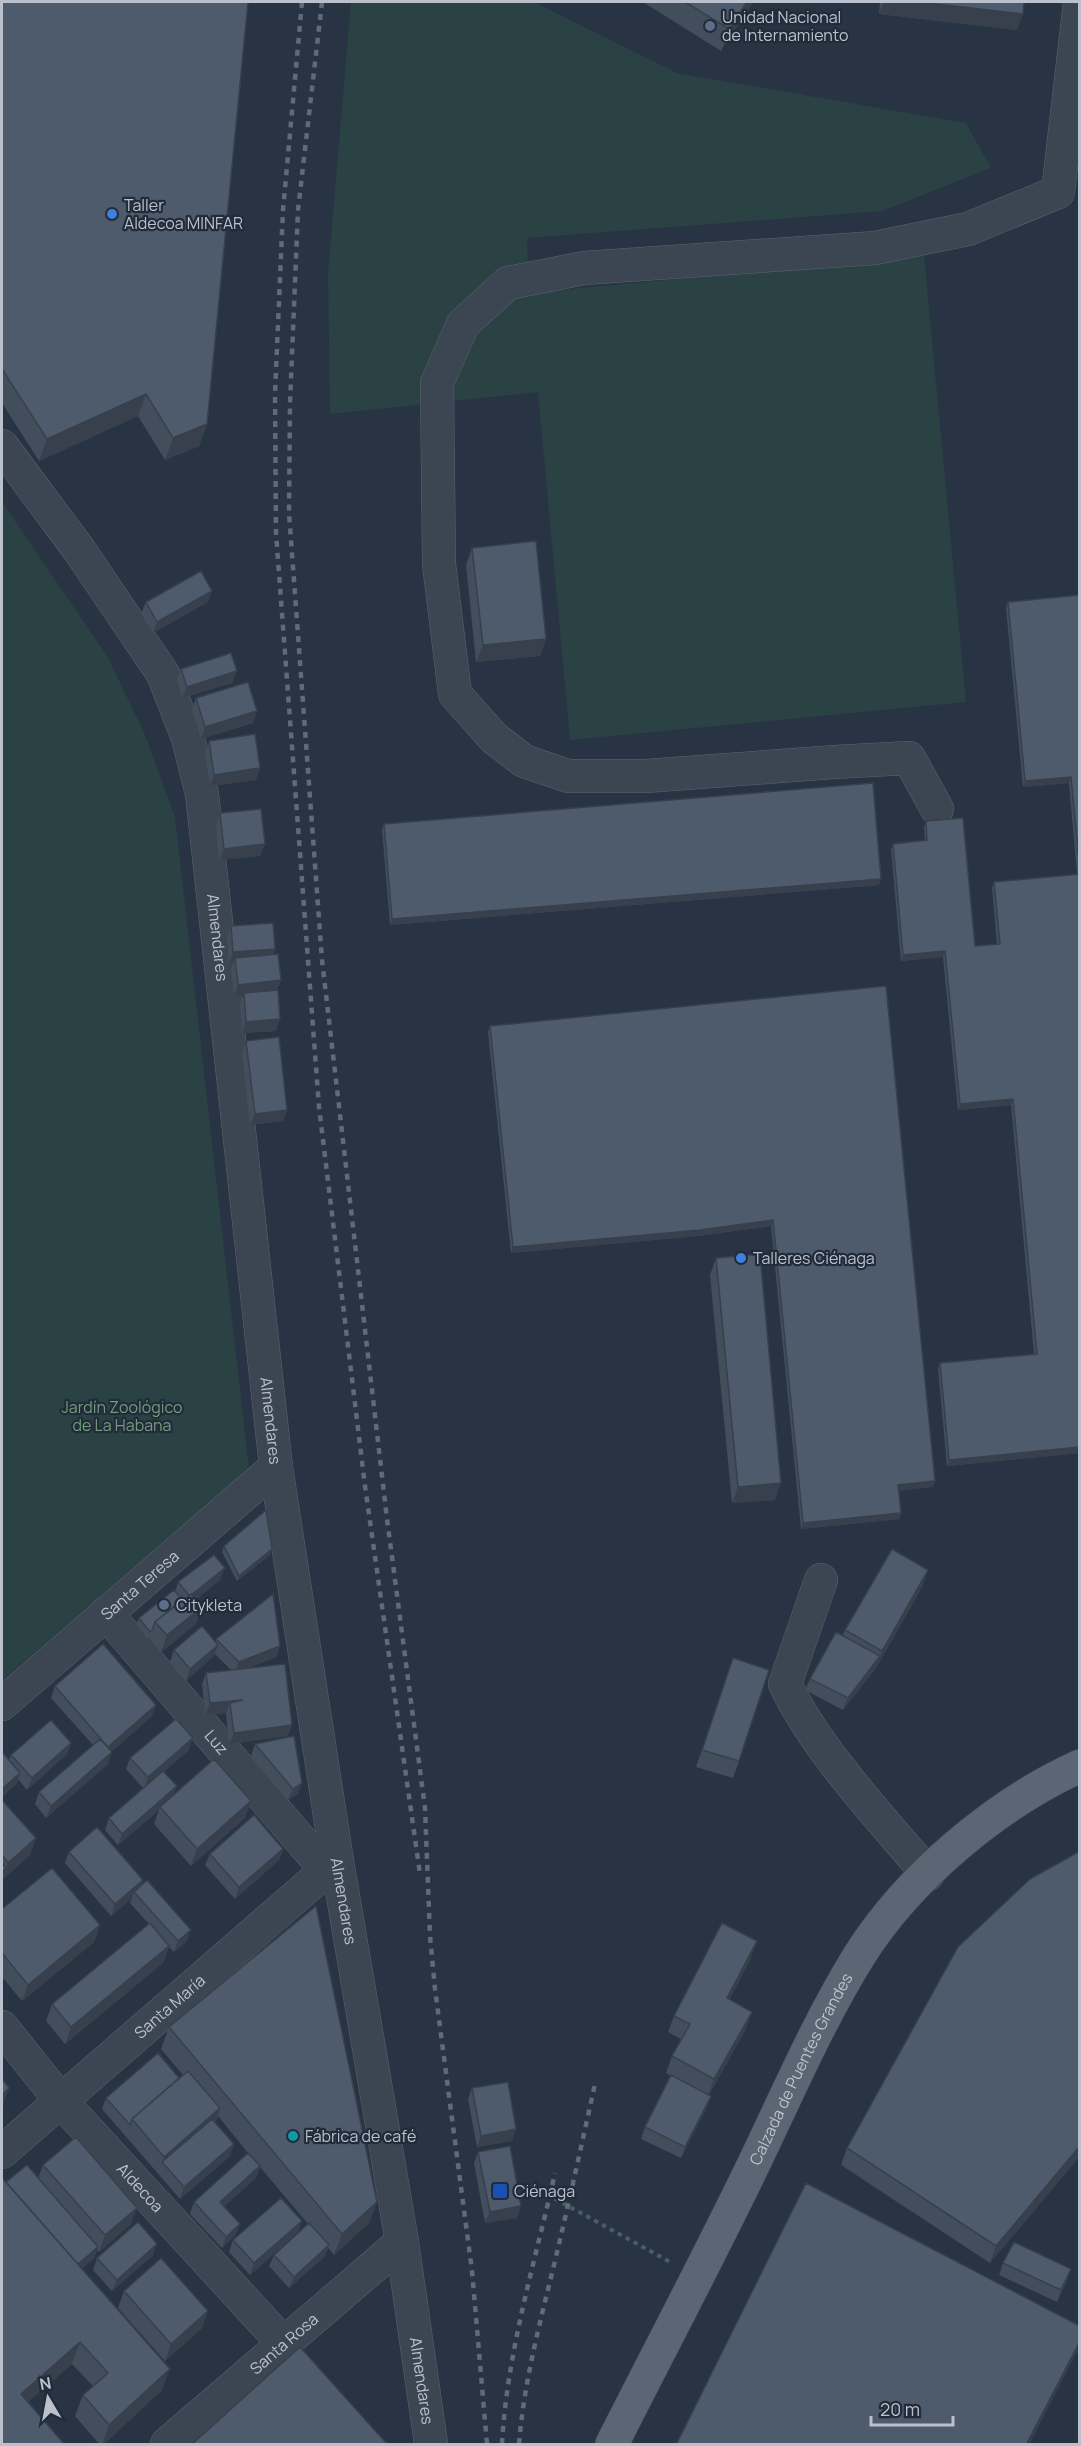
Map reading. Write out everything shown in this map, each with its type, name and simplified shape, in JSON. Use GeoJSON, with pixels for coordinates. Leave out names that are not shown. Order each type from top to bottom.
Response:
{"type":"FeatureCollection","features":[{"type":"Feature","properties":{"kind":"main road","name":"Calzada de Puentes Grandes"},"geometry":{"type":"LineString","coordinates":[[612,2445],[828,2012],[860,1955],[896,1906],[969,1836],[1012,1803],[1080,1766]]}},
{"type":"Feature","properties":{"kind":"street"},"geometry":{"type":"LineString","coordinates":[[937,809],[909,758],[646,776],[568,776],[524,761],[494,738],[455,694],[439,564],[437,383],[463,324],[508,283],[584,268],[875,248],[968,229],[1069,193],[1080,2]]}},
{"type":"Feature","properties":{"kind":"street","name":"Almendares"},"geometry":{"type":"LineString","coordinates":[[2,446],[80,551],[163,674],[188,738],[202,794],[276,1467],[332,1866],[402,2242],[431,2445]]}},
{"type":"Feature","properties":{"kind":"street","name":"Santa Teresa"},"geometry":{"type":"LineString","coordinates":[[2,1704],[276,1467]]}},
{"type":"Feature","properties":{"kind":"street"},"geometry":{"type":"LineString","coordinates":[[821,1580],[785,1684],[798,1711],[862,1796],[928,1874]]}},
{"type":"Feature","properties":{"kind":"street","name":"Luz"},"geometry":{"type":"LineString","coordinates":[[106,1613],[332,1866]]}},
{"type":"Feature","properties":{"kind":"street","name":"Santa María"},"geometry":{"type":"LineString","coordinates":[[2,2152],[332,1866]]}},
{"type":"Feature","properties":{"kind":"street","name":"Aldecoa"},"geometry":{"type":"LineString","coordinates":[[2,2028],[61,2100],[284,2344]]}},
{"type":"Feature","properties":{"kind":"street","name":"Santa Rosa"},"geometry":{"type":"LineString","coordinates":[[167,2445],[402,2242]]}},
{"type":"Feature","properties":{"kind":"path"},"geometry":{"type":"LineString","coordinates":[[532,2184],[697,2277]]}},
{"type":"Feature","properties":{"kind":"green space"},"geometry":{"type":"Polygon","coordinates":[[[351,2],[534,2],[677,73],[966,123],[991,168],[882,211],[527,238],[529,293],[924,255],[966,702],[570,740],[538,392],[330,414],[328,273],[351,2]]]}},
{"type":"Feature","properties":{"kind":"green space","name":"Jardín Zoológico de La Habana"},"geometry":{"type":"Polygon","coordinates":[[[2,502],[107,656],[144,732],[175,817],[249,1469],[2,1680],[2,502]]]}},
{"type":"Feature","properties":{"kind":"building","name":"Taller Aldecoa MINFAR"},"geometry":{"type":"Polygon","coordinates":[[[2,2],[248,2],[207,424],[173,438],[146,394],[47,439],[2,369],[2,2]]]}},
{"type":"Feature","properties":{"kind":"building"},"geometry":{"type":"Polygon","coordinates":[[[685,2],[747,2],[729,29],[685,2]]]}},
{"type":"Feature","properties":{"kind":"building"},"geometry":{"type":"Polygon","coordinates":[[[920,2],[1024,2],[1023,14],[920,2]]]}},
{"type":"Feature","properties":{"kind":"building"},"geometry":{"type":"Polygon","coordinates":[[[536,541],[546,639],[483,645],[472,548],[536,541]]]}},
{"type":"Feature","properties":{"kind":"building"},"geometry":{"type":"Polygon","coordinates":[[[201,571],[212,591],[157,622],[146,602],[201,571]]]}},
{"type":"Feature","properties":{"kind":"building"},"geometry":{"type":"Polygon","coordinates":[[[1080,595],[1080,871],[1071,777],[1025,781],[1008,602],[1080,595]]]}},
{"type":"Feature","properties":{"kind":"building"},"geometry":{"type":"Polygon","coordinates":[[[231,653],[237,671],[187,687],[181,669],[231,653]]]}},
{"type":"Feature","properties":{"kind":"building"},"geometry":{"type":"Polygon","coordinates":[[[248,682],[257,711],[205,727],[196,698],[248,682]]]}},
{"type":"Feature","properties":{"kind":"building"},"geometry":{"type":"Polygon","coordinates":[[[255,734],[260,768],[214,775],[209,741],[255,734]]]}},
{"type":"Feature","properties":{"kind":"building"},"geometry":{"type":"Polygon","coordinates":[[[873,783],[881,879],[392,919],[384,824],[873,783]]]}},
{"type":"Feature","properties":{"kind":"building"},"geometry":{"type":"Polygon","coordinates":[[[261,809],[265,844],[224,849],[220,813],[261,809]]]}},
{"type":"Feature","properties":{"kind":"building"},"geometry":{"type":"Polygon","coordinates":[[[963,818],[975,946],[1000,944],[994,882],[1080,874],[1080,1447],[949,1460],[940,1363],[1037,1354],[1013,1099],[960,1104],[945,951],[903,955],[893,844],[927,840],[926,821],[963,818]]]}},
{"type":"Feature","properties":{"kind":"building"},"geometry":{"type":"Polygon","coordinates":[[[273,923],[275,949],[233,952],[231,926],[273,923]]]}},
{"type":"Feature","properties":{"kind":"building"},"geometry":{"type":"Polygon","coordinates":[[[278,954],[281,980],[238,985],[235,958],[278,954]]]}},
{"type":"Feature","properties":{"kind":"building"},"geometry":{"type":"Polygon","coordinates":[[[886,986],[935,1481],[898,1485],[901,1513],[803,1523],[773,1220],[700,1230],[513,1247],[490,1026],[886,986]]]}},
{"type":"Feature","properties":{"kind":"building"},"geometry":{"type":"Polygon","coordinates":[[[278,990],[280,1019],[246,1022],[244,993],[278,990]]]}},
{"type":"Feature","properties":{"kind":"building"},"geometry":{"type":"Polygon","coordinates":[[[279,1037],[287,1110],[255,1114],[246,1041],[279,1037]]]}},
{"type":"Feature","properties":{"kind":"building"},"geometry":{"type":"Polygon","coordinates":[[[760,1254],[781,1483],[738,1487],[716,1258],[760,1254]]]}},
{"type":"Feature","properties":{"kind":"building"},"geometry":{"type":"Polygon","coordinates":[[[266,1510],[272,1549],[239,1576],[224,1546],[266,1510]]]}},
{"type":"Feature","properties":{"kind":"building"},"geometry":{"type":"Polygon","coordinates":[[[892,1549],[928,1570],[882,1651],[845,1630],[892,1549]]]}},
{"type":"Feature","properties":{"kind":"building"},"geometry":{"type":"Polygon","coordinates":[[[214,1555],[225,1568],[189,1595],[178,1582],[214,1555]]]}},
{"type":"Feature","properties":{"kind":"building"},"geometry":{"type":"Polygon","coordinates":[[[174,1590],[182,1600],[155,1622],[150,1632],[139,1618],[174,1590]]]}},
{"type":"Feature","properties":{"kind":"building"},"geometry":{"type":"Polygon","coordinates":[[[191,1594],[202,1607],[167,1635],[155,1622],[191,1594]]]}},
{"type":"Feature","properties":{"kind":"building"},"geometry":{"type":"Polygon","coordinates":[[[273,1594],[280,1646],[239,1662],[216,1639],[273,1594]]]}},
{"type":"Feature","properties":{"kind":"building"},"geometry":{"type":"Polygon","coordinates":[[[202,1626],[218,1645],[190,1669],[174,1650],[202,1626]]]}},
{"type":"Feature","properties":{"kind":"building"},"geometry":{"type":"Polygon","coordinates":[[[836,1632],[880,1656],[848,1698],[810,1679],[836,1632]]]}},
{"type":"Feature","properties":{"kind":"building"},"geometry":{"type":"Polygon","coordinates":[[[103,1644],[156,1705],[108,1747],[55,1686],[103,1644]]]}},
{"type":"Feature","properties":{"kind":"building"},"geometry":{"type":"Polygon","coordinates":[[[733,1658],[769,1670],[739,1761],[702,1750],[733,1658]]]}},
{"type":"Feature","properties":{"kind":"building"},"geometry":{"type":"Polygon","coordinates":[[[285,1664],[292,1725],[234,1733],[230,1703],[243,1700],[210,1703],[206,1673],[285,1664]]]}},
{"type":"Feature","properties":{"kind":"building"},"geometry":{"type":"Polygon","coordinates":[[[176,1719],[193,1738],[148,1777],[130,1758],[176,1719]]]}},
{"type":"Feature","properties":{"kind":"building"},"geometry":{"type":"Polygon","coordinates":[[[51,1720],[71,1743],[32,1778],[11,1755],[51,1720]]]}},
{"type":"Feature","properties":{"kind":"building"},"geometry":{"type":"Polygon","coordinates":[[[294,1736],[302,1783],[293,1789],[255,1744],[294,1736]]]}},
{"type":"Feature","properties":{"kind":"building"},"geometry":{"type":"Polygon","coordinates":[[[100,1739],[112,1752],[51,1806],[39,1792],[100,1739]]]}},
{"type":"Feature","properties":{"kind":"building"},"geometry":{"type":"Polygon","coordinates":[[[2,1752],[20,1773],[2,1789],[2,1752]]]}},
{"type":"Feature","properties":{"kind":"building"},"geometry":{"type":"Polygon","coordinates":[[[214,1759],[251,1801],[197,1849],[160,1807],[214,1759]]]}},
{"type":"Feature","properties":{"kind":"building"},"geometry":{"type":"Polygon","coordinates":[[[163,1771],[177,1786],[122,1834],[109,1818],[163,1771]]]}},
{"type":"Feature","properties":{"kind":"building"},"geometry":{"type":"Polygon","coordinates":[[[2,1800],[36,1838],[8,1863],[2,1855],[2,1800]]]}},
{"type":"Feature","properties":{"kind":"building"},"geometry":{"type":"Polygon","coordinates":[[[254,1815],[283,1849],[239,1887],[210,1854],[254,1815]]]}},
{"type":"Feature","properties":{"kind":"building"},"geometry":{"type":"Polygon","coordinates":[[[97,1827],[143,1880],[115,1904],[69,1852],[97,1827]]]}},
{"type":"Feature","properties":{"kind":"building"},"geometry":{"type":"Polygon","coordinates":[[[1080,1851],[1080,2146],[996,2246],[847,2148],[958,1947],[1030,1879],[1080,1851]]]}},
{"type":"Feature","properties":{"kind":"building"},"geometry":{"type":"Polygon","coordinates":[[[52,1868],[100,1925],[28,1985],[2,1953],[2,1909],[52,1868]]]}},
{"type":"Feature","properties":{"kind":"building"},"geometry":{"type":"Polygon","coordinates":[[[147,1880],[191,1930],[178,1941],[134,1892],[147,1880]]]}},
{"type":"Feature","properties":{"kind":"building","name":"Fábrica de café"},"geometry":{"type":"Polygon","coordinates":[[[316,1906],[377,2202],[342,2234],[169,2027],[316,1906]]]}},
{"type":"Feature","properties":{"kind":"building"},"geometry":{"type":"Polygon","coordinates":[[[150,1923],[169,1946],[71,2027],[52,2004],[150,1923]]]}},
{"type":"Feature","properties":{"kind":"building"},"geometry":{"type":"Polygon","coordinates":[[[722,1923],[757,1941],[727,1998],[752,2012],[714,2079],[672,2056],[690,2024],[674,2016],[722,1923]]]}},
{"type":"Feature","properties":{"kind":"building"},"geometry":{"type":"Polygon","coordinates":[[[158,2053],[179,2078],[132,2119],[130,2125],[106,2098],[158,2053]]]}},
{"type":"Feature","properties":{"kind":"building"},"geometry":{"type":"Polygon","coordinates":[[[188,2071],[220,2108],[164,2157],[132,2119],[188,2071]]]}},
{"type":"Feature","properties":{"kind":"building"},"geometry":{"type":"Polygon","coordinates":[[[671,2075],[711,2096],[685,2147],[645,2127],[671,2075]]]}},
{"type":"Feature","properties":{"kind":"building"},"geometry":{"type":"Polygon","coordinates":[[[2,2079],[9,2088],[2,2095],[2,2079]]]}},
{"type":"Feature","properties":{"kind":"building"},"geometry":{"type":"Polygon","coordinates":[[[508,2082],[516,2129],[481,2136],[472,2088],[508,2082]]]}},
{"type":"Feature","properties":{"kind":"building"},"geometry":{"type":"Polygon","coordinates":[[[212,2119],[234,2144],[184,2187],[162,2162],[212,2119]]]}},
{"type":"Feature","properties":{"kind":"building"},"geometry":{"type":"Polygon","coordinates":[[[76,2137],[137,2208],[105,2235],[43,2165],[76,2137]]]}},
{"type":"Feature","properties":{"kind":"building"},"geometry":{"type":"Polygon","coordinates":[[[510,2146],[521,2206],[490,2212],[478,2152],[510,2146]]]}},
{"type":"Feature","properties":{"kind":"building"},"geometry":{"type":"Polygon","coordinates":[[[248,2153],[260,2166],[220,2202],[240,2224],[226,2237],[194,2202],[248,2153]]]}},
{"type":"Feature","properties":{"kind":"building"},"geometry":{"type":"Polygon","coordinates":[[[27,2165],[98,2247],[78,2264],[6,2182],[27,2165]]]}},
{"type":"Feature","properties":{"kind":"building"},"geometry":{"type":"Polygon","coordinates":[[[3,2179],[170,2369],[109,2425],[83,2395],[108,2373],[80,2342],[21,2394],[65,2445],[2,2445],[3,2179]]]}},
{"type":"Feature","properties":{"kind":"building"},"geometry":{"type":"Polygon","coordinates":[[[806,2183],[1080,2326],[1080,2341],[1026,2445],[676,2445],[806,2183]]]}},
{"type":"Feature","properties":{"kind":"building"},"geometry":{"type":"Polygon","coordinates":[[[281,2198],[302,2221],[254,2263],[233,2240],[281,2198]]]}},
{"type":"Feature","properties":{"kind":"building"},"geometry":{"type":"Polygon","coordinates":[[[138,2222],[157,2244],[117,2280],[97,2258],[138,2222]]]}},
{"type":"Feature","properties":{"kind":"building"},"geometry":{"type":"Polygon","coordinates":[[[309,2223],[329,2245],[294,2277],[274,2255],[309,2223]]]}},
{"type":"Feature","properties":{"kind":"building"},"geometry":{"type":"Polygon","coordinates":[[[1014,2242],[1071,2269],[1061,2290],[1003,2263],[1014,2242]]]}},
{"type":"Feature","properties":{"kind":"building"},"geometry":{"type":"Polygon","coordinates":[[[161,2258],[208,2311],[171,2344],[124,2291],[161,2258]]]}},
{"type":"Feature","properties":{"kind":"building"},"geometry":{"type":"Polygon","coordinates":[[[300,2347],[388,2445],[191,2445],[300,2347]]]}},
{"type":"Feature","properties":{"kind":"railway"},"geometry":{"type":"LineString","coordinates":[[302,2],[283,210],[275,393],[276,533],[319,1107],[365,1486],[420,1874]]}},
{"type":"Feature","properties":{"kind":"railway"},"geometry":{"type":"LineString","coordinates":[[322,2],[298,210],[290,403],[289,513],[322,960],[387,1519],[425,1808],[430,1936],[435,1989],[472,2271],[487,2444]]}},
{"type":"Feature","properties":{"kind":"railway"},"geometry":{"type":"LineString","coordinates":[[519,2444],[533,2352],[595,2084]]}},
{"type":"Feature","properties":{"kind":"railway"},"geometry":{"type":"LineString","coordinates":[[502,2444],[516,2341],[555,2173]]}},
{"type":"Feature","properties":{"kind":"place","name":"Unidad Nacional de Internamiento"},"geometry":{"type":"Point","coordinates":[710,26]}},
{"type":"Feature","properties":{"kind":"place","name":"Taller Aldecoa MINFAR"},"geometry":{"type":"Point","coordinates":[112,214]}},
{"type":"Feature","properties":{"kind":"place","name":"Talleres Ciénaga"},"geometry":{"type":"Point","coordinates":[741,1258]}},
{"type":"Feature","properties":{"kind":"place","name":"Citykleta"},"geometry":{"type":"Point","coordinates":[164,1605]}},
{"type":"Feature","properties":{"kind":"place","name":"Fábrica de café"},"geometry":{"type":"Point","coordinates":[293,2136]}},
{"type":"Feature","properties":{"kind":"place","name":"Ciénaga"},"geometry":{"type":"Point","coordinates":[500,2191]}}]}
